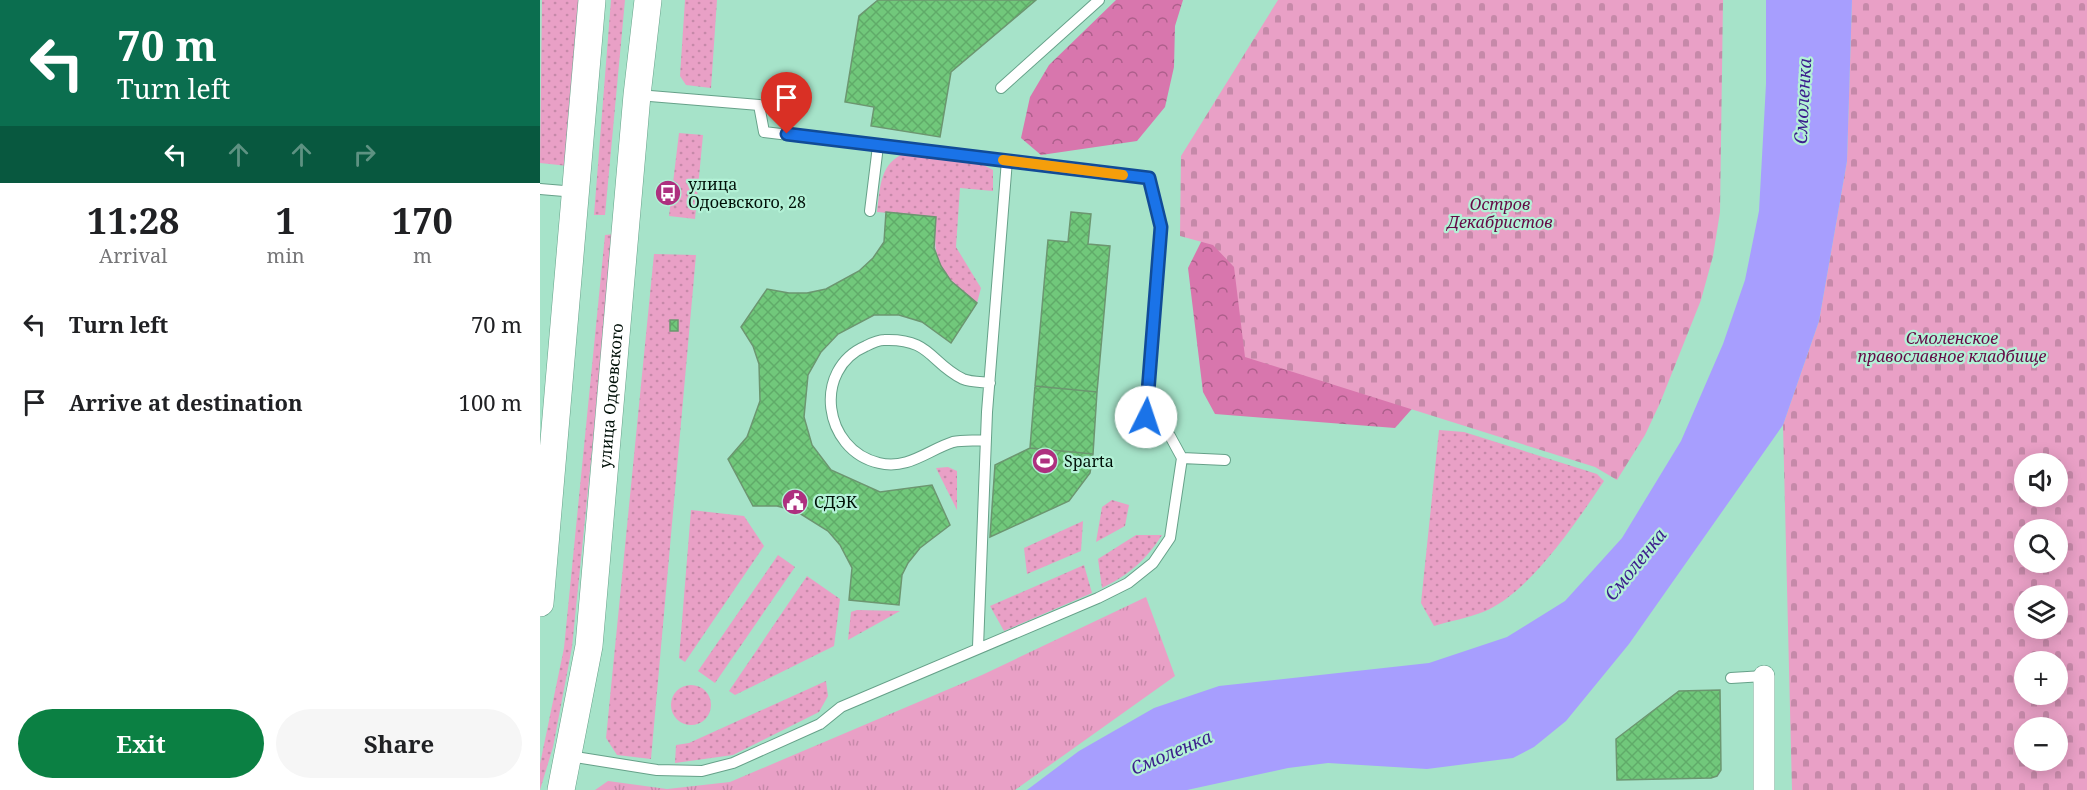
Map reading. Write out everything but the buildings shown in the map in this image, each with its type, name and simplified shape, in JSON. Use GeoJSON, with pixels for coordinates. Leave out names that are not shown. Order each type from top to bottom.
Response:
{"type":"FeatureCollection","features":[{"type":"Feature","properties":{"kind":"street"},"geometry":{"type":"LineString","coordinates":[[540,603],[592,0]]}},
{"type":"Feature","properties":{"kind":"street","name":"улица Одоевского"},"geometry":{"type":"LineString","coordinates":[[561,790],[589,646],[637,95],[648,0]]}},
{"type":"Feature","properties":{"kind":"street"},"geometry":{"type":"LineString","coordinates":[[1764,676],[1764,790]]}},
{"type":"Feature","properties":{"kind":"lane"},"geometry":{"type":"LineString","coordinates":[[1001,88],[1099,0]]}},
{"type":"Feature","properties":{"kind":"lane"},"geometry":{"type":"LineString","coordinates":[[569,756],[657,770],[702,771],[733,764],[820,724],[841,707],[1098,598],[1128,583],[1153,563],[1170,538],[1182,458],[1170,436],[1146,417],[1161,227],[1149,178],[764,132],[759,105],[637,95]]}},
{"type":"Feature","properties":{"kind":"lane"},"geometry":{"type":"LineString","coordinates":[[870,211],[878,146]]}},
{"type":"Feature","properties":{"kind":"lane"},"geometry":{"type":"LineString","coordinates":[[978,647],[985,441],[1007,160]]}},
{"type":"Feature","properties":{"kind":"lane"},"geometry":{"type":"LineString","coordinates":[[540,189],[576,192]]}},
{"type":"Feature","properties":{"kind":"lane"},"geometry":{"type":"LineString","coordinates":[[985,441],[954,442],[916,459],[898,464],[881,463],[861,456],[845,443],[834,425],[829,398],[837,371],[855,351],[881,340],[908,341],[932,354],[964,380],[990,383]]}},
{"type":"Feature","properties":{"kind":"lane"},"geometry":{"type":"LineString","coordinates":[[1182,458],[1225,460]]}},
{"type":"Feature","properties":{"kind":"lane"},"geometry":{"type":"LineString","coordinates":[[1731,678],[1764,676]]}},
{"type":"Feature","properties":{"kind":"green space"},"geometry":{"type":"Polygon","coordinates":[[[542,0],[583,0],[568,166],[540,163],[542,0]]]}},
{"type":"Feature","properties":{"kind":"green space"},"geometry":{"type":"Polygon","coordinates":[[[611,0],[625,0],[605,215],[594,215],[611,0]]]}},
{"type":"Feature","properties":{"kind":"green space"},"geometry":{"type":"Polygon","coordinates":[[[685,0],[717,0],[711,88],[686,85],[680,76],[685,0]]]}},
{"type":"Feature","properties":{"kind":"green space"},"geometry":{"type":"Polygon","coordinates":[[[1116,0],[1183,0],[1175,26],[1174,67],[1165,107],[1137,141],[1041,155],[1021,138],[1030,97],[1049,65],[1116,0]]]}},
{"type":"Feature","properties":{"kind":"green space","name":"Остров Декабристов"},"geometry":{"type":"Polygon","coordinates":[[[1278,0],[1723,0],[1720,212],[1713,256],[1701,300],[1660,403],[1645,435],[1617,480],[1595,467],[1245,357],[1234,267],[1213,245],[1180,236],[1181,156],[1278,0]]]}},
{"type":"Feature","properties":{"kind":"green space","name":"Смоленское православное кладбище"},"geometry":{"type":"Polygon","coordinates":[[[1852,0],[2087,0],[2087,790],[1792,790],[1783,425],[1819,321],[1847,161],[1852,0]]]}},
{"type":"Feature","properties":{"kind":"green space"},"geometry":{"type":"Polygon","coordinates":[[[679,133],[703,135],[695,219],[669,216],[679,133]]]}},
{"type":"Feature","properties":{"kind":"green space"},"geometry":{"type":"Polygon","coordinates":[[[901,155],[980,163],[993,170],[993,191],[960,188],[956,247],[981,288],[977,303],[954,283],[941,267],[937,258],[936,217],[877,212],[885,172],[888,166],[901,155]]]}},
{"type":"Feature","properties":{"kind":"green space"},"geometry":{"type":"Polygon","coordinates":[[[614,234],[572,647],[553,747],[540,790],[540,764],[564,648],[605,235],[614,234]]]}},
{"type":"Feature","properties":{"kind":"green space"},"geometry":{"type":"Polygon","coordinates":[[[1205,234],[1418,402],[1395,428],[1215,414],[1203,392],[1188,268],[1205,234]]]}},
{"type":"Feature","properties":{"kind":"green space"},"geometry":{"type":"Polygon","coordinates":[[[654,254],[696,255],[651,759],[617,755],[606,738],[654,254]]]}},
{"type":"Feature","properties":{"kind":"green space"},"geometry":{"type":"Polygon","coordinates":[[[1439,430],[1464,432],[1597,474],[1604,481],[1551,555],[1518,590],[1483,612],[1434,626],[1421,603],[1439,430]]]}},
{"type":"Feature","properties":{"kind":"green space"},"geometry":{"type":"Polygon","coordinates":[[[948,467],[957,471],[957,510],[936,468],[948,467]]]}},
{"type":"Feature","properties":{"kind":"green space"},"geometry":{"type":"Polygon","coordinates":[[[1112,500],[1129,505],[1125,526],[1096,542],[1102,507],[1112,500]]]}},
{"type":"Feature","properties":{"kind":"green space"},"geometry":{"type":"Polygon","coordinates":[[[691,510],[744,516],[764,546],[685,662],[679,658],[691,510]]]}},
{"type":"Feature","properties":{"kind":"green space"},"geometry":{"type":"Polygon","coordinates":[[[1083,521],[1081,551],[1027,574],[1024,548],[1083,521]]]}},
{"type":"Feature","properties":{"kind":"green space"},"geometry":{"type":"Polygon","coordinates":[[[1136,535],[1162,535],[1136,566],[1121,578],[1102,588],[1098,559],[1136,535]]]}},
{"type":"Feature","properties":{"kind":"green space"},"geometry":{"type":"Polygon","coordinates":[[[778,555],[795,567],[715,683],[698,671],[778,555]]]}},
{"type":"Feature","properties":{"kind":"green space"},"geometry":{"type":"Polygon","coordinates":[[[1084,565],[1092,593],[1004,631],[990,606],[1084,565]]]}},
{"type":"Feature","properties":{"kind":"green space"},"geometry":{"type":"Polygon","coordinates":[[[807,576],[840,599],[834,646],[735,695],[729,691],[807,576]]]}},
{"type":"Feature","properties":{"kind":"green space"},"geometry":{"type":"Polygon","coordinates":[[[1146,597],[1175,676],[1015,790],[595,790],[608,781],[667,789],[730,782],[982,675],[1146,597]]]}},
{"type":"Feature","properties":{"kind":"green space"},"geometry":{"type":"Polygon","coordinates":[[[857,610],[900,611],[848,640],[851,612],[857,610]]]}},
{"type":"Feature","properties":{"kind":"green space"},"geometry":{"type":"Polygon","coordinates":[[[826,681],[828,696],[819,712],[733,755],[675,763],[676,745],[689,743],[826,681]]]}},
{"type":"Feature","properties":{"kind":"green space"},"geometry":{"type":"Polygon","coordinates":[[[691,685],[699,686],[705,691],[710,697],[710,713],[705,719],[699,724],[691,725],[683,724],[677,719],[672,713],[671,705],[672,697],[677,691],[683,686],[691,685]]]}},
{"type":"Feature","properties":{"kind":"water","name":"Смоленка"},"geometry":{"type":"Polygon","coordinates":[[[1766,0],[1852,0],[1847,161],[1819,321],[1783,425],[1629,644],[1566,721],[1534,747],[1513,758],[1427,769],[1328,763],[1288,768],[1187,790],[1027,790],[1079,751],[1154,708],[1219,686],[1429,663],[1507,637],[1565,601],[1622,538],[1681,441],[1723,344],[1745,280],[1759,211],[1766,84],[1766,0]]]}},
{"type":"Feature","properties":{"kind":"slow traffic"},"geometry":{"type":"LineString","coordinates":[[1003,160],[1123,175]]}},
{"type":"Feature","properties":{"kind":"place","name":"улица Одоевского, 28"},"geometry":{"type":"Point","coordinates":[668,193]}},
{"type":"Feature","properties":{"kind":"place","name":"Sparta"},"geometry":{"type":"Point","coordinates":[1045,461]}},
{"type":"Feature","properties":{"kind":"place","name":"СДЭК"},"geometry":{"type":"Point","coordinates":[795,502]}},
{"type":"Feature","properties":{"kind":"route"},"geometry":{"type":"LineString","coordinates":[[787,134],[1149,178],[1161,227],[1146,417]]}}]}
